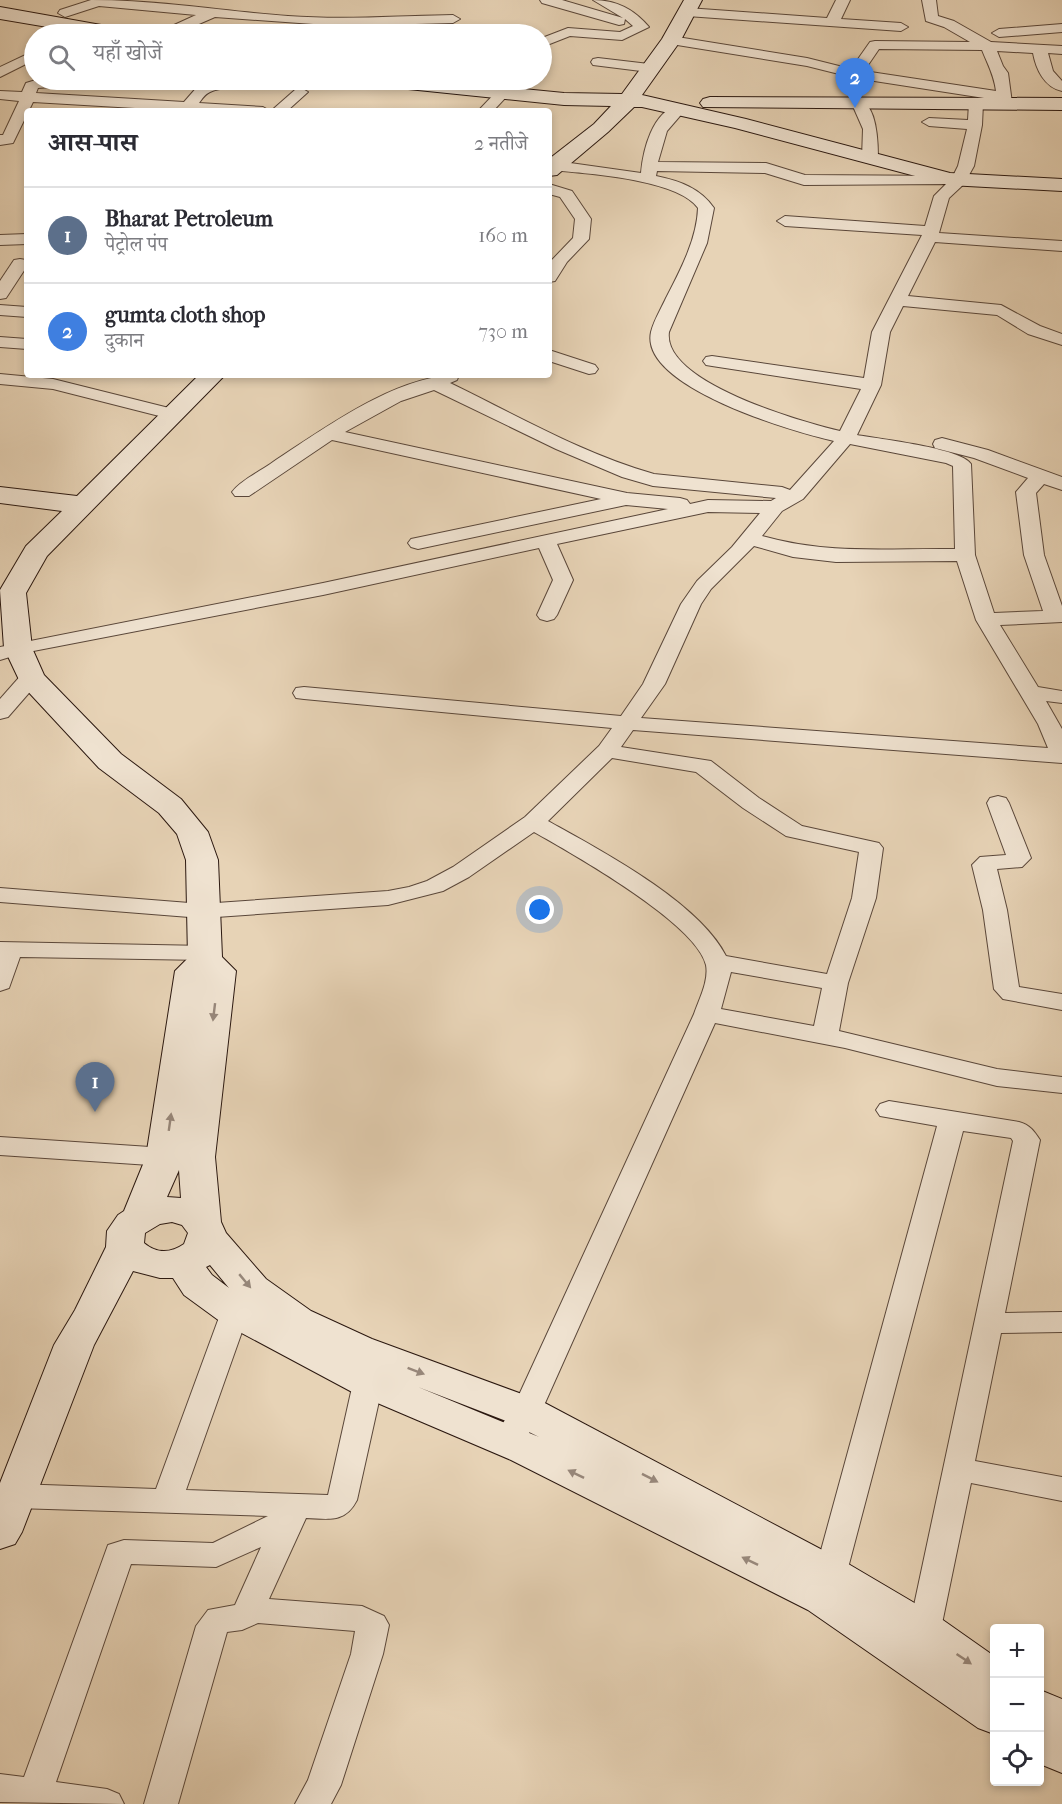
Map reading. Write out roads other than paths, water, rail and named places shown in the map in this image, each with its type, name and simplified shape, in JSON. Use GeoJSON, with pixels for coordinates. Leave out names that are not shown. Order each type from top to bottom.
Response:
{"type":"FeatureCollection","features":[{"type":"Feature","properties":{"kind":"main road"},"geometry":{"type":"LineString","coordinates":[[552,166],[635,101],[661,32],[690,6]]}},
{"type":"Feature","properties":{"kind":"main road"},"geometry":{"type":"LineString","coordinates":[[0,13],[62,24]]}},
{"type":"Feature","properties":{"kind":"main road"},"geometry":{"type":"LineString","coordinates":[[487,90],[598,101],[859,104],[976,103],[1004,99],[1062,104]]}},
{"type":"Feature","properties":{"kind":"main road"},"geometry":{"type":"LineString","coordinates":[[635,101],[679,109],[953,180],[1062,184]]}},
{"type":"Feature","properties":{"kind":"main road"},"geometry":{"type":"LineString","coordinates":[[8,1514],[74,1345],[94,1311],[168,1242],[196,1157],[219,971],[206,958],[202,911],[202,860],[192,832],[170,806],[110,761],[31,678],[9,651],[12,593],[36,552],[210,378]]}},
{"type":"Feature","properties":{"kind":"main road"},"geometry":{"type":"LineString","coordinates":[[0,495],[81,505]]}},
{"type":"Feature","properties":{"kind":"main road"},"geometry":{"type":"LineString","coordinates":[[206,958],[192,971],[165,1157],[168,1242],[198,1285],[235,1312],[368,1383],[516,1427]]}},
{"type":"Feature","properties":{"kind":"main road"},"geometry":{"type":"LineString","coordinates":[[168,1242],[252,1289],[297,1321],[516,1427],[827,1586],[921,1647],[990,1678]]}},
{"type":"Feature","properties":{"kind":"main road"},"geometry":{"type":"LineString","coordinates":[[921,1647],[990,1711]]}},
{"type":"Feature","properties":{"kind":"main road"},"geometry":{"type":"LineString","coordinates":[[1044,1711],[1062,1722]]}},
{"type":"Feature","properties":{"kind":"main road"},"geometry":{"type":"LineString","coordinates":[[1044,1744],[1062,1754]]}},
{"type":"Feature","properties":{"kind":"street"},"geometry":{"type":"LineString","coordinates":[[547,0],[661,32],[855,74],[1004,99],[1001,73],[996,68],[988,46],[931,18],[929,0]]}},
{"type":"Feature","properties":{"kind":"street"},"geometry":{"type":"LineString","coordinates":[[600,0],[661,32]]}},
{"type":"Feature","properties":{"kind":"street"},"geometry":{"type":"LineString","coordinates":[[832,22],[843,0]]}},
{"type":"Feature","properties":{"kind":"street"},"geometry":{"type":"LineString","coordinates":[[65,13],[95,2],[180,4],[211,14],[298,20],[453,19]]}},
{"type":"Feature","properties":{"kind":"street"},"geometry":{"type":"LineString","coordinates":[[452,2],[454,24]]}},
{"type":"Feature","properties":{"kind":"street"},"geometry":{"type":"LineString","coordinates":[[380,21],[381,4]]}},
{"type":"Feature","properties":{"kind":"street"},"geometry":{"type":"LineString","coordinates":[[690,6],[832,22],[901,27]]}},
{"type":"Feature","properties":{"kind":"street"},"geometry":{"type":"LineString","coordinates":[[188,24],[211,14]]}},
{"type":"Feature","properties":{"kind":"street"},"geometry":{"type":"LineString","coordinates":[[966,35],[1062,28]]}},
{"type":"Feature","properties":{"kind":"street"},"geometry":{"type":"LineString","coordinates":[[552,39],[568,32],[622,36],[661,32]]}},
{"type":"Feature","properties":{"kind":"street"},"geometry":{"type":"LineString","coordinates":[[855,74],[875,45],[988,46],[1062,50]]}},
{"type":"Feature","properties":{"kind":"street"},"geometry":{"type":"LineString","coordinates":[[1040,49],[1044,70],[1053,81],[1062,87]]}},
{"type":"Feature","properties":{"kind":"street"},"geometry":{"type":"LineString","coordinates":[[0,73],[24,60]]}},
{"type":"Feature","properties":{"kind":"street"},"geometry":{"type":"LineString","coordinates":[[598,62],[649,68]]}},
{"type":"Feature","properties":{"kind":"street"},"geometry":{"type":"LineString","coordinates":[[24,140],[7,138],[30,90]]}},
{"type":"Feature","properties":{"kind":"street"},"geometry":{"type":"LineString","coordinates":[[188,107],[202,90]]}},
{"type":"Feature","properties":{"kind":"street"},"geometry":{"type":"LineString","coordinates":[[282,108],[301,92]]}},
{"type":"Feature","properties":{"kind":"street"},"geometry":{"type":"LineString","coordinates":[[488,108],[503,93]]}},
{"type":"Feature","properties":{"kind":"street"},"geometry":{"type":"LineString","coordinates":[[0,95],[206,108]]}},
{"type":"Feature","properties":{"kind":"street"},"geometry":{"type":"LineString","coordinates":[[0,895],[202,911],[334,903],[414,893],[435,886],[461,872],[533,822],[607,751],[654,684],[691,604],[704,585],[734,556],[775,507],[796,495],[848,434],[872,385],[881,332],[931,234],[942,196],[966,166],[975,125],[976,103]]}},
{"type":"Feature","properties":{"kind":"street"},"geometry":{"type":"LineString","coordinates":[[859,104],[870,129],[870,158]]}},
{"type":"Feature","properties":{"kind":"street"},"geometry":{"type":"LineString","coordinates":[[648,174],[654,141],[663,121],[679,109]]}},
{"type":"Feature","properties":{"kind":"street"},"geometry":{"type":"LineString","coordinates":[[929,123],[975,125]]}},
{"type":"Feature","properties":{"kind":"street"},"geometry":{"type":"LineString","coordinates":[[552,167],[648,174],[766,168],[804,180],[953,180]]}},
{"type":"Feature","properties":{"kind":"street"},"geometry":{"type":"LineString","coordinates":[[304,693],[627,723],[1062,756],[1049,724],[986,620],[965,555],[963,475],[960,462],[952,458],[848,434],[785,423],[725,398],[692,380],[669,360],[660,346],[660,328],[694,258],[706,208],[701,198],[648,174]]}},
{"type":"Feature","properties":{"kind":"street"},"geometry":{"type":"LineString","coordinates":[[552,190],[566,194],[583,219],[581,239],[560,259],[552,272]]}},
{"type":"Feature","properties":{"kind":"street"},"geometry":{"type":"LineString","coordinates":[[785,221],[1062,246]]}},
{"type":"Feature","properties":{"kind":"street"},"geometry":{"type":"LineString","coordinates":[[0,240],[24,239]]}},
{"type":"Feature","properties":{"kind":"street"},"geometry":{"type":"LineString","coordinates":[[0,265],[24,264]]}},
{"type":"Feature","properties":{"kind":"street"},"geometry":{"type":"LineString","coordinates":[[0,294],[24,264]]}},
{"type":"Feature","properties":{"kind":"street"},"geometry":{"type":"LineString","coordinates":[[897,300],[1001,310],[1034,330],[1062,340]]}},
{"type":"Feature","properties":{"kind":"street"},"geometry":{"type":"LineString","coordinates":[[0,310],[24,312]]}},
{"type":"Feature","properties":{"kind":"street"},"geometry":{"type":"LineString","coordinates":[[0,342],[24,344]]}},
{"type":"Feature","properties":{"kind":"street"},"geometry":{"type":"LineString","coordinates":[[552,356],[590,369]]}},
{"type":"Feature","properties":{"kind":"street"},"geometry":{"type":"LineString","coordinates":[[711,361],[872,385]]}},
{"type":"Feature","properties":{"kind":"street"},"geometry":{"type":"LineString","coordinates":[[0,379],[56,379],[175,415]]}},
{"type":"Feature","properties":{"kind":"street"},"geometry":{"type":"LineString","coordinates":[[242,492],[329,434],[395,397],[445,380],[563,445],[638,476],[653,480],[796,495]]}},
{"type":"Feature","properties":{"kind":"street"},"geometry":{"type":"LineString","coordinates":[[329,434],[627,499],[708,506],[775,507]]}},
{"type":"Feature","properties":{"kind":"street"},"geometry":{"type":"LineString","coordinates":[[848,434],[935,442],[981,454],[1062,495]]}},
{"type":"Feature","properties":{"kind":"street"},"geometry":{"type":"LineString","coordinates":[[722,486],[737,469]]}},
{"type":"Feature","properties":{"kind":"street"},"geometry":{"type":"LineString","coordinates":[[1035,481],[1062,484]]}},
{"type":"Feature","properties":{"kind":"street"},"geometry":{"type":"LineString","coordinates":[[986,620],[1059,616],[1034,555],[1026,492],[1035,481]]}},
{"type":"Feature","properties":{"kind":"street"},"geometry":{"type":"LineString","coordinates":[[418,543],[627,499]]}},
{"type":"Feature","properties":{"kind":"street"},"geometry":{"type":"LineString","coordinates":[[9,651],[254,603],[708,506]]}},
{"type":"Feature","properties":{"kind":"street"},"geometry":{"type":"LineString","coordinates":[[748,538],[793,551],[836,556],[965,555]]}},
{"type":"Feature","properties":{"kind":"street"},"geometry":{"type":"LineString","coordinates":[[545,540],[563,580],[548,615]]}},
{"type":"Feature","properties":{"kind":"street"},"geometry":{"type":"LineString","coordinates":[[0,712],[31,678]]}},
{"type":"Feature","properties":{"kind":"street"},"geometry":{"type":"LineString","coordinates":[[1030,693],[1062,697]]}},
{"type":"Feature","properties":{"kind":"street"},"geometry":{"type":"LineString","coordinates":[[607,751],[703,766],[794,831],[871,848],[864,898],[836,983],[825,1035]]}},
{"type":"Feature","properties":{"kind":"street"},"geometry":{"type":"LineString","coordinates":[[998,803],[1019,858],[1014,862],[988,862],[984,865],[997,921],[1007,989],[1012,994],[1062,1002]]}},
{"type":"Feature","properties":{"kind":"street"},"geometry":{"type":"LineString","coordinates":[[516,1427],[710,1006],[719,972],[718,962],[704,938],[623,874],[533,822]]}},
{"type":"Feature","properties":{"kind":"street"},"geometry":{"type":"LineString","coordinates":[[0,983],[5,950],[206,958]]}},
{"type":"Feature","properties":{"kind":"street"},"geometry":{"type":"LineString","coordinates":[[718,962],[836,983]]}},
{"type":"Feature","properties":{"kind":"street"},"geometry":{"type":"LineString","coordinates":[[710,1006],[990,1077],[1062,1085]]}},
{"type":"Feature","properties":{"kind":"street"},"geometry":{"type":"LineString","coordinates":[[889,1110],[1019,1131],[1027,1140],[921,1647]]}},
{"type":"Feature","properties":{"kind":"street"},"geometry":{"type":"LineString","coordinates":[[827,1586],[952,1121]]}},
{"type":"Feature","properties":{"kind":"street"},"geometry":{"type":"LineString","coordinates":[[0,1146],[165,1157]]}},
{"type":"Feature","properties":{"kind":"street"},"geometry":{"type":"LineString","coordinates":[[167,1500],[235,1312]]}},
{"type":"Feature","properties":{"kind":"street"},"geometry":{"type":"LineString","coordinates":[[988,1323],[1062,1322]]}},
{"type":"Feature","properties":{"kind":"street"},"geometry":{"type":"LineString","coordinates":[[8,1514],[167,1500],[292,1514],[337,1506],[342,1500],[368,1383]]}},
{"type":"Feature","properties":{"kind":"street"},"geometry":{"type":"LineString","coordinates":[[958,1469],[1062,1489]]}},
{"type":"Feature","properties":{"kind":"street"},"geometry":{"type":"LineString","coordinates":[[161,1804],[212,1626],[219,1619],[242,1617],[249,1610],[292,1514]]}},
{"type":"Feature","properties":{"kind":"street"},"geometry":{"type":"LineString","coordinates":[[35,1793],[119,1554],[124,1552],[216,1555],[292,1514]]}},
{"type":"Feature","properties":{"kind":"street"},"geometry":{"type":"LineString","coordinates":[[249,1610],[362,1619],[373,1625],[367,1654],[324,1785],[312,1804]]}},
{"type":"Feature","properties":{"kind":"street"},"geometry":{"type":"LineString","coordinates":[[0,1788],[107,1804]]}},
{"type":"Feature","properties":{"kind":"place","name":"gumta cloth shop"},"geometry":{"type":"Point","coordinates":[855,108]}},
{"type":"Feature","properties":{"kind":"place","name":"Bharat Petroleum"},"geometry":{"type":"Point","coordinates":[95,1112]}}]}
